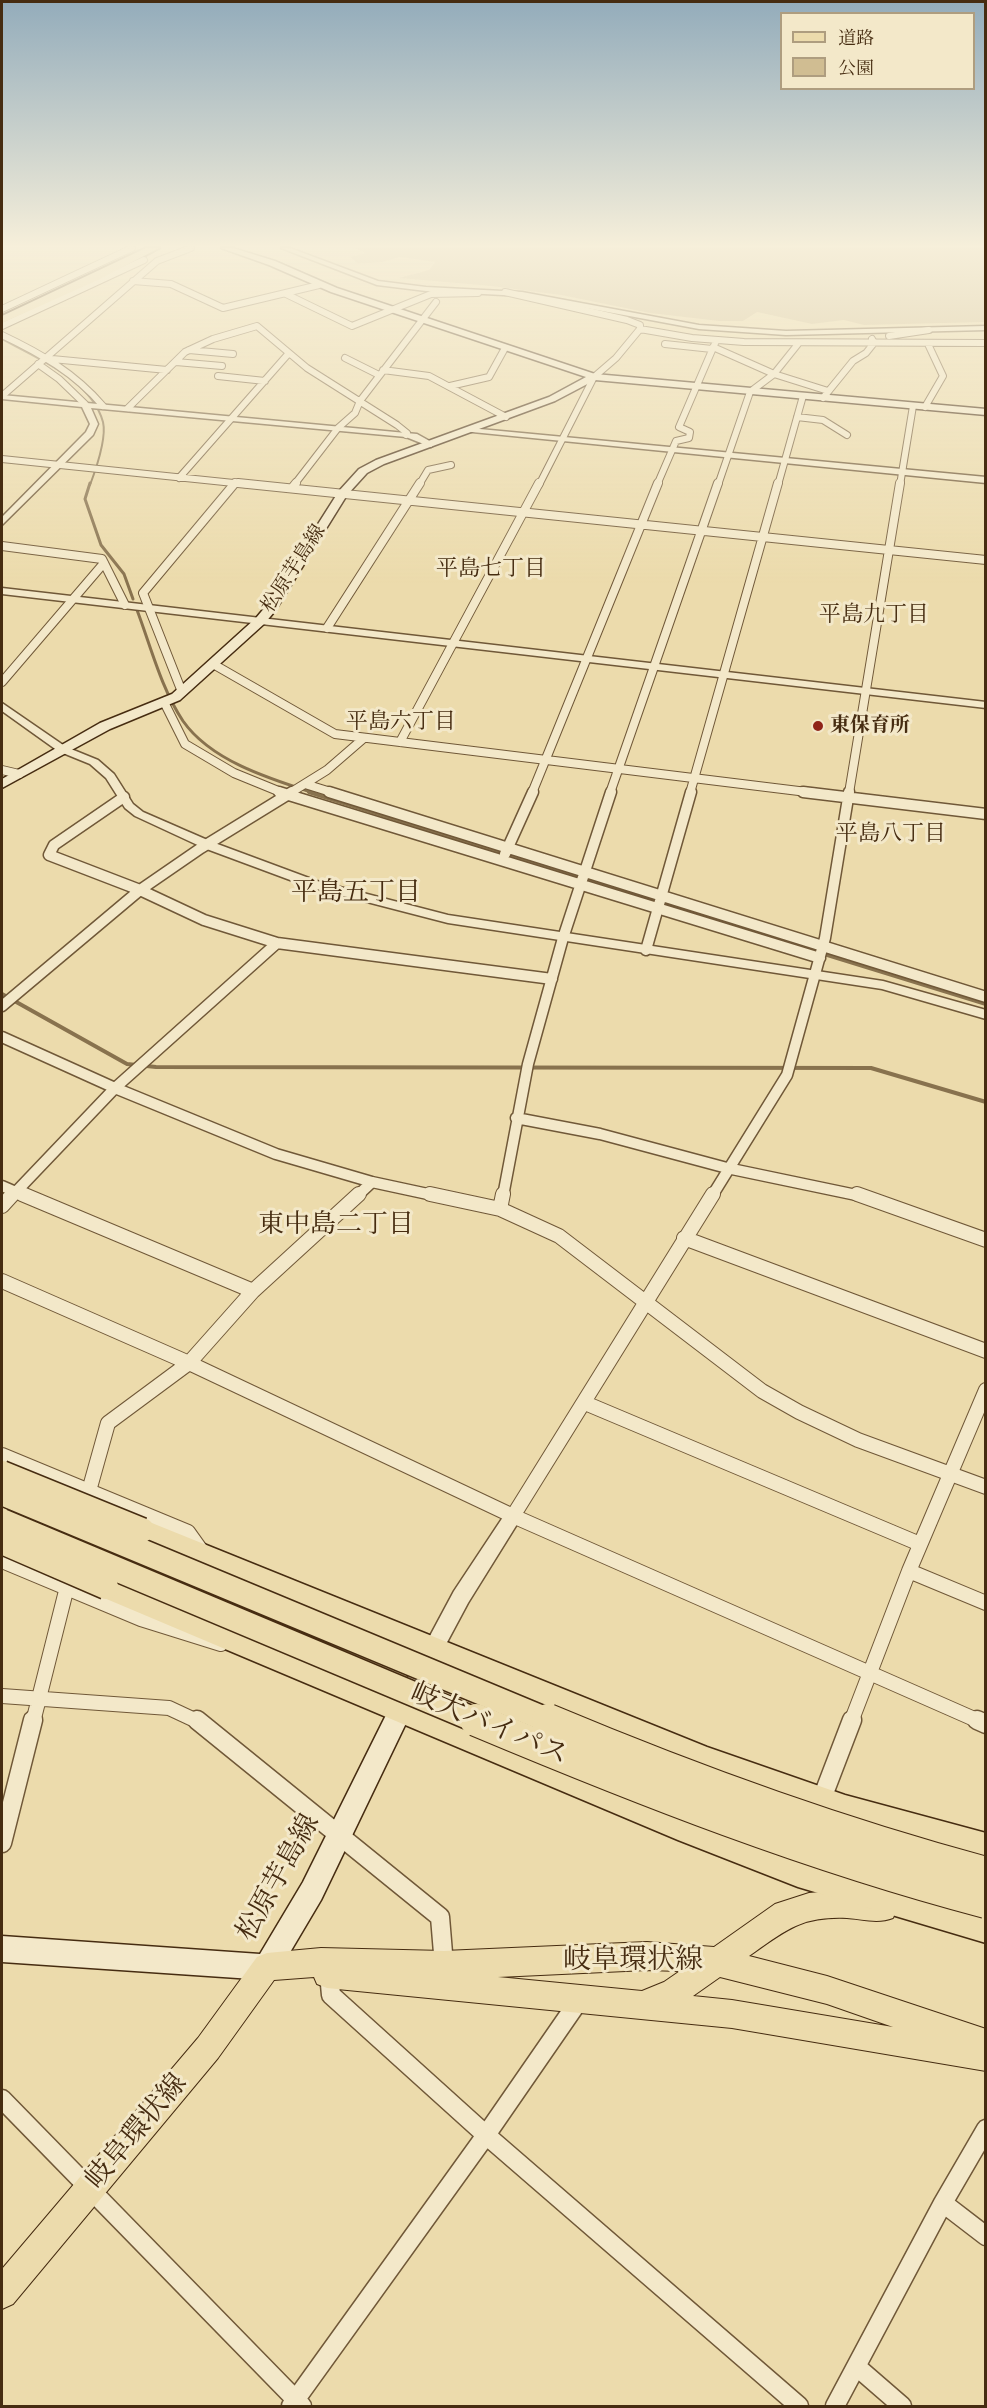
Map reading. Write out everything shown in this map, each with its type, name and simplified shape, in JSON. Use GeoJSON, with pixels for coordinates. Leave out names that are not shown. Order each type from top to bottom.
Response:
{"type":"FeatureCollection","features":[{"type":"Feature","properties":{"kind":"highway"},"geometry":{"type":"LineString","coordinates":[[2,1473],[690,1754],[821,1801],[943,1837],[986,1847]]}},
{"type":"Feature","properties":{"kind":"highway","name":"岐大バイパス"},"geometry":{"type":"LineString","coordinates":[[2,1493],[651,1763],[895,1849],[986,1873]]}},
{"type":"Feature","properties":{"kind":"highway","name":"岐大バイパス"},"geometry":{"type":"LineString","coordinates":[[2,1521],[562,1756],[728,1821],[812,1852],[986,1902]]}},
{"type":"Feature","properties":{"kind":"highway"},"geometry":{"type":"LineString","coordinates":[[2,1542],[573,1783],[798,1872],[986,1928]]}},
{"type":"Feature","properties":{"kind":"main road"},"geometry":{"type":"LineString","coordinates":[[543,360],[594,377],[803,396],[825,394],[913,406],[986,412]]}},
{"type":"Feature","properties":{"kind":"main road","name":"松原芋島線"},"geometry":{"type":"LineString","coordinates":[[2,784],[105,726],[172,698],[213,664],[260,621],[343,493],[356,477],[371,466],[506,417],[563,394],[594,377]]}},
{"type":"Feature","properties":{"kind":"main road","name":"松原芋島線"},"geometry":{"type":"LineString","coordinates":[[2,1949],[267,1967],[297,1918],[340,1837],[400,1711]]}},
{"type":"Feature","properties":{"kind":"main road"},"geometry":{"type":"LineString","coordinates":[[628,2003],[647,2003],[662,1999],[784,1914],[805,1907],[846,1903],[933,1914]]}},
{"type":"Feature","properties":{"kind":"main road","name":"岐阜環状線"},"geometry":{"type":"LineString","coordinates":[[2,2293],[208,2048],[267,1967],[321,1962],[444,1965],[647,1956],[681,1957],[718,1962],[827,1990],[986,2044]]}},
{"type":"Feature","properties":{"kind":"main road","name":"岐阜環状線"},"geometry":{"type":"LineString","coordinates":[[267,1967],[732,2014],[986,2058]]}},
{"type":"Feature","properties":{"kind":"street"},"geometry":{"type":"LineString","coordinates":[[2,396],[43,360]]}},
{"type":"Feature","properties":{"kind":"street"},"geometry":{"type":"LineString","coordinates":[[43,360],[68,386],[94,405]]}},
{"type":"Feature","properties":{"kind":"street"},"geometry":{"type":"LineString","coordinates":[[2,522],[90,433],[94,423],[94,405],[90,389],[44,360]]}},
{"type":"Feature","properties":{"kind":"street"},"geometry":{"type":"LineString","coordinates":[[48,360],[167,370]]}},
{"type":"Feature","properties":{"kind":"street"},"geometry":{"type":"LineString","coordinates":[[180,478],[283,360]]}},
{"type":"Feature","properties":{"kind":"street"},"geometry":{"type":"LineString","coordinates":[[298,360],[397,425],[407,433],[406,435]]}},
{"type":"Feature","properties":{"kind":"street"},"geometry":{"type":"LineString","coordinates":[[351,360],[381,372],[429,376],[506,417]]}},
{"type":"Feature","properties":{"kind":"street"},"geometry":{"type":"LineString","coordinates":[[292,488],[338,428],[355,413],[360,401],[390,360]]}},
{"type":"Feature","properties":{"kind":"street"},"geometry":{"type":"LineString","coordinates":[[450,386],[489,377],[498,360]]}},
{"type":"Feature","properties":{"kind":"street"},"geometry":{"type":"LineString","coordinates":[[400,742],[524,513],[594,377],[613,360]]}},
{"type":"Feature","properties":{"kind":"street"},"geometry":{"type":"LineString","coordinates":[[505,854],[547,760],[670,450],[676,441],[688,438],[690,432],[679,428],[707,360]]}},
{"type":"Feature","properties":{"kind":"street"},"geometry":{"type":"LineString","coordinates":[[744,360],[825,394],[854,360]]}},
{"type":"Feature","properties":{"kind":"street"},"geometry":{"type":"LineString","coordinates":[[500,1209],[527,1066],[563,938],[618,769],[750,392],[774,374],[785,360]]}},
{"type":"Feature","properties":{"kind":"street"},"geometry":{"type":"LineString","coordinates":[[925,407],[943,376],[936,360]]}},
{"type":"Feature","properties":{"kind":"street"},"geometry":{"type":"LineString","coordinates":[[128,408],[176,362],[222,366]]}},
{"type":"Feature","properties":{"kind":"street"},"geometry":{"type":"LineString","coordinates":[[219,376],[265,381]]}},
{"type":"Feature","properties":{"kind":"street"},"geometry":{"type":"LineString","coordinates":[[2,396],[406,435],[414,436],[430,444]]}},
{"type":"Feature","properties":{"kind":"street"},"geometry":{"type":"LineString","coordinates":[[646,950],[803,396]]}},
{"type":"Feature","properties":{"kind":"street"},"geometry":{"type":"LineString","coordinates":[[400,1711],[461,1597],[585,1403],[727,1167],[787,1075],[822,953],[913,406]]}},
{"type":"Feature","properties":{"kind":"street"},"geometry":{"type":"LineString","coordinates":[[797,417],[823,420],[848,435]]}},
{"type":"Feature","properties":{"kind":"street"},"geometry":{"type":"LineString","coordinates":[[472,430],[986,480]]}},
{"type":"Feature","properties":{"kind":"street"},"geometry":{"type":"LineString","coordinates":[[2,459],[986,560]]}},
{"type":"Feature","properties":{"kind":"street"},"geometry":{"type":"LineString","coordinates":[[327,628],[428,470],[451,465]]}},
{"type":"Feature","properties":{"kind":"street"},"geometry":{"type":"LineString","coordinates":[[234,483],[143,593],[150,608],[185,744],[234,773],[297,789],[822,953],[986,997]]}},
{"type":"Feature","properties":{"kind":"street"},"geometry":{"type":"LineString","coordinates":[[2,546],[102,559],[125,605]]}},
{"type":"Feature","properties":{"kind":"street"},"geometry":{"type":"LineString","coordinates":[[2,682],[104,563]]}},
{"type":"Feature","properties":{"kind":"street"},"geometry":{"type":"LineString","coordinates":[[2,591],[986,705]]}},
{"type":"Feature","properties":{"kind":"street"},"geometry":{"type":"LineString","coordinates":[[213,664],[335,734],[986,814]]}},
{"type":"Feature","properties":{"kind":"street"},"geometry":{"type":"LineString","coordinates":[[2,706],[62,749],[94,762],[110,776],[139,814],[208,845],[324,887],[448,919],[901,989],[986,1015]]}},
{"type":"Feature","properties":{"kind":"street"},"geometry":{"type":"LineString","coordinates":[[7,1001],[140,890],[327,770],[364,738]]}},
{"type":"Feature","properties":{"kind":"street"},"geometry":{"type":"LineString","coordinates":[[2,770],[19,774]]}},
{"type":"Feature","properties":{"kind":"street"},"geometry":{"type":"LineString","coordinates":[[297,789],[505,854]]}},
{"type":"Feature","properties":{"kind":"street"},"geometry":{"type":"LineString","coordinates":[[124,797],[54,845],[49,855],[140,890],[204,920],[277,943],[552,979]]}},
{"type":"Feature","properties":{"kind":"street"},"geometry":{"type":"LineString","coordinates":[[2,1206],[115,1088],[277,943]]}},
{"type":"Feature","properties":{"kind":"street"},"geometry":{"type":"LineString","coordinates":[[2,1037],[115,1088],[276,1154],[372,1182],[500,1209],[559,1236],[744,1380],[776,1401],[898,1455],[986,1486]]}},
{"type":"Feature","properties":{"kind":"street"},"geometry":{"type":"LineString","coordinates":[[516,1118],[600,1134],[727,1167],[851,1192],[986,1240]]}},
{"type":"Feature","properties":{"kind":"street"},"geometry":{"type":"LineString","coordinates":[[88,1494],[108,1423],[189,1363],[253,1291],[372,1182]]}},
{"type":"Feature","properties":{"kind":"street"},"geometry":{"type":"LineString","coordinates":[[2,1186],[253,1291]]}},
{"type":"Feature","properties":{"kind":"street"},"geometry":{"type":"LineString","coordinates":[[684,1238],[986,1351]]}},
{"type":"Feature","properties":{"kind":"street"},"geometry":{"type":"LineString","coordinates":[[2,1281],[189,1363],[513,1516],[986,1724]]}},
{"type":"Feature","properties":{"kind":"street"},"geometry":{"type":"LineString","coordinates":[[821,1801],[909,1570],[986,1390]]}},
{"type":"Feature","properties":{"kind":"street"},"geometry":{"type":"LineString","coordinates":[[585,1403],[920,1544]]}},
{"type":"Feature","properties":{"kind":"street"},"geometry":{"type":"LineString","coordinates":[[2,1455],[88,1494],[188,1532],[206,1556]]}},
{"type":"Feature","properties":{"kind":"street"},"geometry":{"type":"LineString","coordinates":[[2,1561],[68,1586],[141,1619],[208,1642],[269,1654]]}},
{"type":"Feature","properties":{"kind":"street"},"geometry":{"type":"LineString","coordinates":[[909,1570],[986,1603]]}},
{"type":"Feature","properties":{"kind":"street"},"geometry":{"type":"LineString","coordinates":[[2,1843],[68,1586]]}},
{"type":"Feature","properties":{"kind":"street"},"geometry":{"type":"LineString","coordinates":[[2,1696],[169,1708],[197,1720],[440,1917],[444,1965]]}},
{"type":"Feature","properties":{"kind":"street"},"geometry":{"type":"LineString","coordinates":[[329,1974],[331,1995],[486,2135],[799,2406]]}},
{"type":"Feature","properties":{"kind":"street"},"geometry":{"type":"LineString","coordinates":[[2,2099],[90,2187],[296,2404],[581,1998]]}},
{"type":"Feature","properties":{"kind":"street"},"geometry":{"type":"LineString","coordinates":[[835,2406],[943,2203],[986,2129]]}},
{"type":"Feature","properties":{"kind":"street"},"geometry":{"type":"LineString","coordinates":[[943,2203],[986,2236]]}},
{"type":"Feature","properties":{"kind":"street"},"geometry":{"type":"LineString","coordinates":[[857,2367],[902,2406]]}},
{"type":"Feature","properties":{"kind":"waterway"},"geometry":{"type":"LineString","coordinates":[[41,360],[75,382],[97,407],[103,422],[104,437],[90,485]]}},
{"type":"Feature","properties":{"kind":"waterway"},"geometry":{"type":"LineString","coordinates":[[90,483],[85,499],[101,545],[124,574],[133,599]]}},
{"type":"Feature","properties":{"kind":"waterway"},"geometry":{"type":"LineString","coordinates":[[137,610],[168,695],[183,721],[195,735],[225,758],[242,767],[314,793]]}},
{"type":"Feature","properties":{"kind":"waterway"},"geometry":{"type":"LineString","coordinates":[[309,792],[779,940]]}},
{"type":"Feature","properties":{"kind":"waterway"},"geometry":{"type":"LineString","coordinates":[[821,953],[986,1004]]}},
{"type":"Feature","properties":{"kind":"waterway"},"geometry":{"type":"LineString","coordinates":[[2,994],[127,1064],[156,1067],[871,1068],[986,1102]]}},
{"type":"Feature","properties":{"kind":"place","name":"東保育所"},"geometry":{"type":"Point","coordinates":[818,726]}},
{"type":"Feature","properties":{"kind":"district","name":"平島七丁目"},"geometry":{"type":"Point","coordinates":[491,569]}},
{"type":"Feature","properties":{"kind":"district","name":"平島九丁目"},"geometry":{"type":"Point","coordinates":[874,615]}},
{"type":"Feature","properties":{"kind":"district","name":"平島六丁目"},"geometry":{"type":"Point","coordinates":[401,722]}},
{"type":"Feature","properties":{"kind":"district","name":"平島八丁目"},"geometry":{"type":"Point","coordinates":[891,834]}},
{"type":"Feature","properties":{"kind":"district","name":"平島五丁目"},"geometry":{"type":"Point","coordinates":[356,893]}},
{"type":"Feature","properties":{"kind":"district","name":"東中島二丁目"},"geometry":{"type":"Point","coordinates":[336,1225]}}]}
